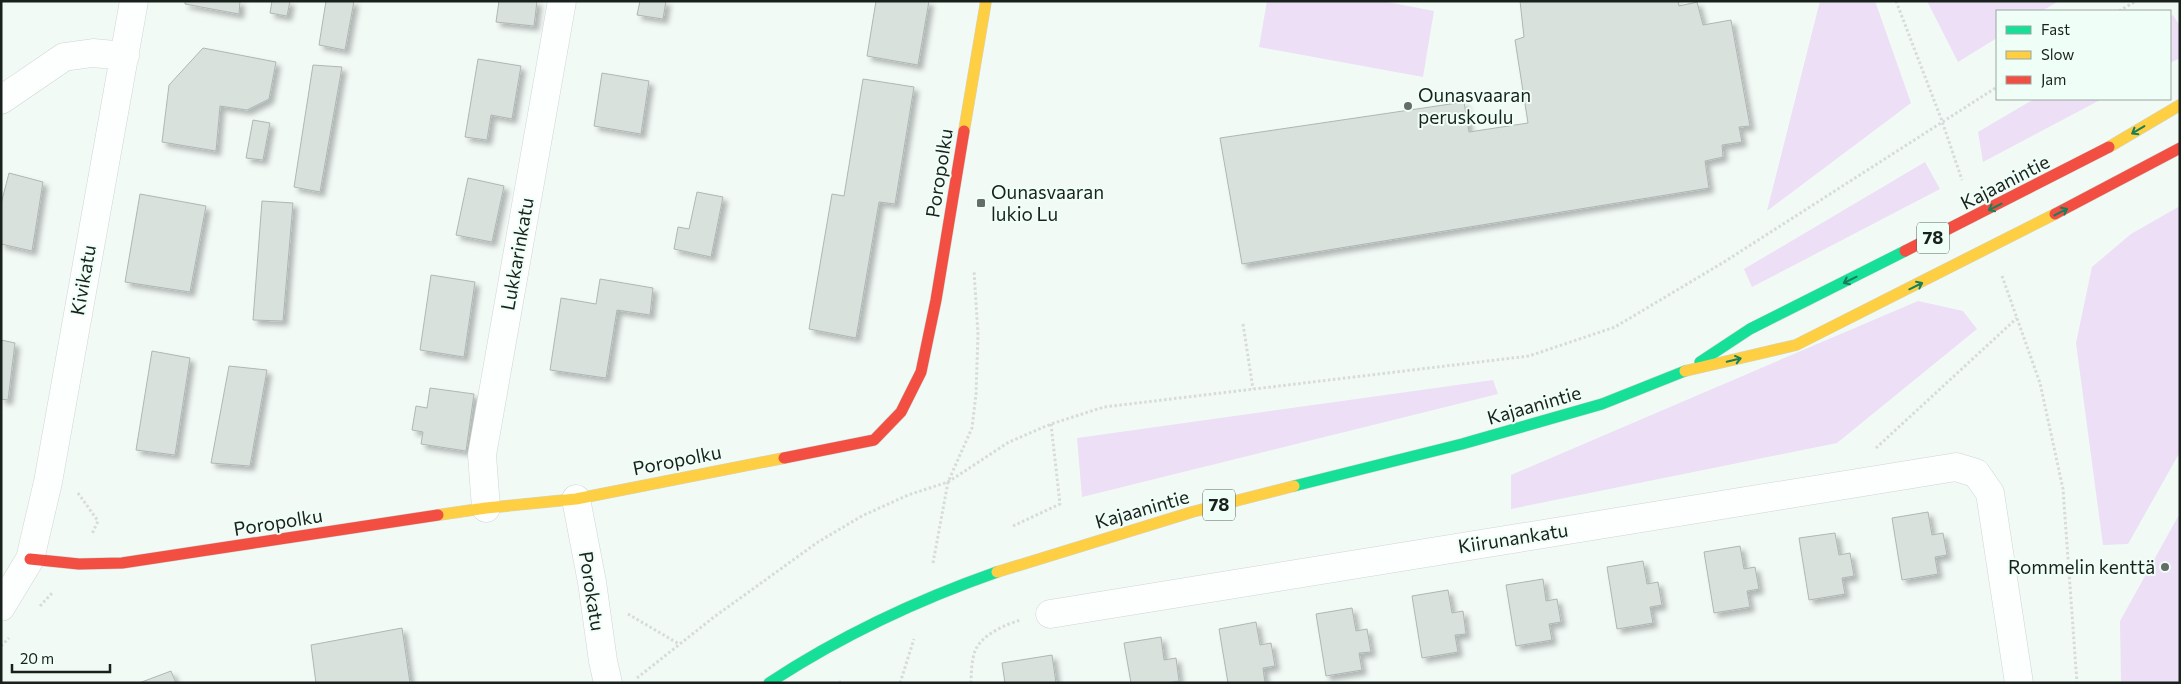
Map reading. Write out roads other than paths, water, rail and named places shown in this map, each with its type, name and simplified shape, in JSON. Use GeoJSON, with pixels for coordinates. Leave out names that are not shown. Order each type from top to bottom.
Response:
{"type":"FeatureCollection","features":[{"type":"Feature","properties":{"kind":"main road","name":"Poropolku"},"geometry":{"type":"LineString","coordinates":[[30,558],[79,564],[122,563],[486,508],[576,499],[874,440],[901,412],[921,372],[936,300],[986,1]]}},
{"type":"Feature","properties":{"kind":"main road","name":"Kajaanintie"},"geometry":{"type":"LineString","coordinates":[[1686,371],[1750,329],[2096,155],[2180,105]]}},
{"type":"Feature","properties":{"kind":"main road","name":"Kajaanintie"},"geometry":{"type":"LineString","coordinates":[[769,683],[806,660],[901,611],[960,585],[1002,570],[1192,512],[1462,444],[1593,406],[1686,371],[1796,345],[2106,189],[2180,148]]}},
{"type":"Feature","properties":{"kind":"street","name":"Kivikatu"},"geometry":{"type":"LineString","coordinates":[[1,607],[30,558],[48,482],[134,1]]}},
{"type":"Feature","properties":{"kind":"street","name":"Lukkarinkatu"},"geometry":{"type":"LineString","coordinates":[[486,508],[482,455],[562,1]]}},
{"type":"Feature","properties":{"kind":"street"},"geometry":{"type":"LineString","coordinates":[[1,100],[64,57],[93,53],[125,56]]}},
{"type":"Feature","properties":{"kind":"street","name":"Kiirunankatu"},"geometry":{"type":"LineString","coordinates":[[1050,614],[1956,467],[1976,473],[1990,493],[2019,683]]}},
{"type":"Feature","properties":{"kind":"street","name":"Porokatu"},"geometry":{"type":"LineString","coordinates":[[576,499],[592,582],[608,683]]}},
{"type":"Feature","properties":{"kind":"place","name":"Ounasvaaran peruskoulu"},"geometry":{"type":"Point","coordinates":[1408,106]}},
{"type":"Feature","properties":{"kind":"place","name":"Ounasvaaran lukio Lu"},"geometry":{"type":"Point","coordinates":[981,203]}},
{"type":"Feature","properties":{"kind":"place","name":"Rommelin kenttä"},"geometry":{"type":"Point","coordinates":[2165,567]}}]}
